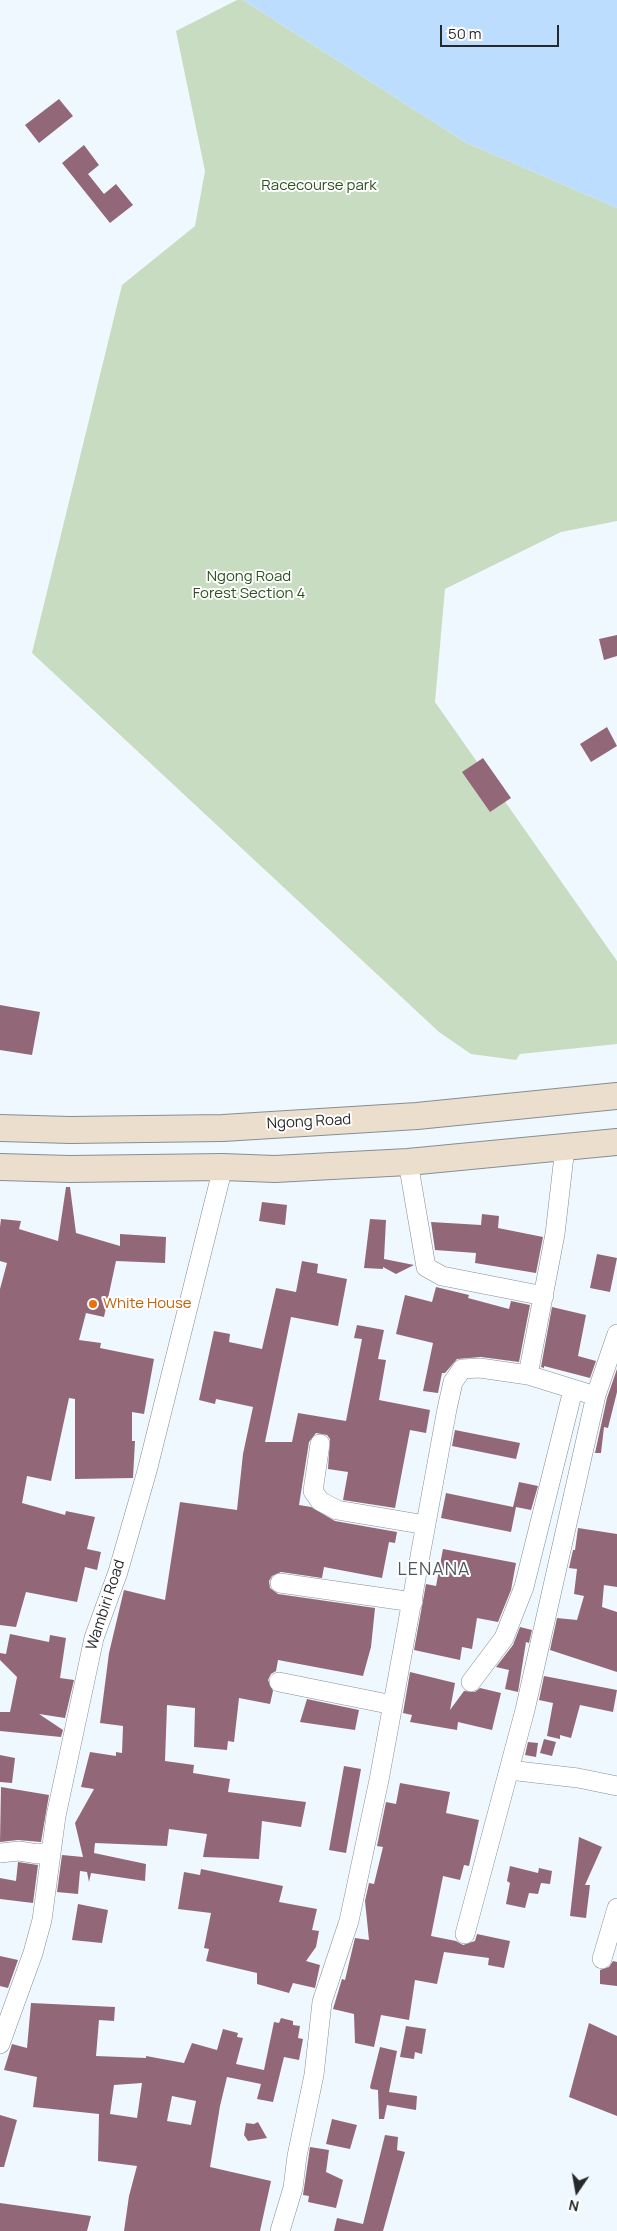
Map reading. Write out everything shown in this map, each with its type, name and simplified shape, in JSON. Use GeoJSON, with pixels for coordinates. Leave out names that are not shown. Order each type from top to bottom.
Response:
{"type":"FeatureCollection","features":[{"type":"Feature","properties":{"kind":"main road","name":"Ngong Road"},"geometry":{"type":"LineString","coordinates":[[0,1128],[70,1130],[223,1128],[417,1116],[613,1100]]}},
{"type":"Feature","properties":{"kind":"main road"},"geometry":{"type":"LineString","coordinates":[[223,1128],[223,1167]]}},
{"type":"Feature","properties":{"kind":"main road"},"geometry":{"type":"LineString","coordinates":[[0,1167],[70,1169],[223,1167],[275,1169],[408,1162],[565,1147],[614,1140]]}},
{"type":"Feature","properties":{"kind":"street"},"geometry":{"type":"LineString","coordinates":[[528,1375],[544,1296],[565,1147]]}},
{"type":"Feature","properties":{"kind":"street"},"geometry":{"type":"LineString","coordinates":[[408,1162],[426,1267],[442,1276],[544,1296]]}},
{"type":"Feature","properties":{"kind":"street","name":"Wambiri Road"},"geometry":{"type":"LineString","coordinates":[[0,2044],[33,1953],[42,1920],[56,1816],[94,1638],[118,1572],[147,1471],[223,1167]]}},
{"type":"Feature","properties":{"kind":"street"},"geometry":{"type":"LineString","coordinates":[[465,1934],[509,1770],[548,1610],[596,1395],[617,1334]]}},
{"type":"Feature","properties":{"kind":"street"},"geometry":{"type":"LineString","coordinates":[[280,2231],[293,2188],[297,2156],[314,2075],[322,2002],[349,1921],[378,1789],[453,1382],[462,1370],[480,1368],[528,1375],[573,1390],[596,1395]]}},
{"type":"Feature","properties":{"kind":"street"},"geometry":{"type":"LineString","coordinates":[[471,1682],[504,1638],[524,1587],[573,1390]]}},
{"type":"Feature","properties":{"kind":"street"},"geometry":{"type":"LineString","coordinates":[[320,1444],[313,1492],[320,1501],[337,1510],[426,1525]]}},
{"type":"Feature","properties":{"kind":"street"},"geometry":{"type":"LineString","coordinates":[[280,1583],[413,1602]]}},
{"type":"Feature","properties":{"kind":"street"},"geometry":{"type":"LineString","coordinates":[[279,1682],[392,1705]]}},
{"type":"Feature","properties":{"kind":"street"},"geometry":{"type":"LineString","coordinates":[[509,1770],[578,1778],[617,1786]]}},
{"type":"Feature","properties":{"kind":"street"},"geometry":{"type":"LineString","coordinates":[[0,1853],[19,1851],[38,1854],[51,1851]]}},
{"type":"Feature","properties":{"kind":"street"},"geometry":{"type":"LineString","coordinates":[[602,1959],[617,1908]]}},
{"type":"Feature","properties":{"kind":"green space","name":"Ngong Road Forest Section 4"},"geometry":{"type":"Polygon","coordinates":[[[237,0],[243,0],[465,142],[617,208],[617,521],[561,532],[445,589],[435,702],[617,961],[617,1044],[520,1054],[516,1060],[471,1054],[439,1032],[32,653],[122,285],[195,226],[205,171],[176,31],[237,0]]]}},
{"type":"Feature","properties":{"kind":"water"},"geometry":{"type":"Polygon","coordinates":[[[243,0],[617,0],[617,208],[465,142],[243,0]]]}},
{"type":"Feature","properties":{"kind":"building"},"geometry":{"type":"Polygon","coordinates":[[[59,99],[73,116],[39,143],[25,125],[59,99]]]}},
{"type":"Feature","properties":{"kind":"building"},"geometry":{"type":"Polygon","coordinates":[[[84,145],[99,165],[88,174],[104,194],[116,184],[133,205],[110,223],[62,163],[84,145]]]}},
{"type":"Feature","properties":{"kind":"building"},"geometry":{"type":"Polygon","coordinates":[[[617,635],[617,656],[604,660],[599,639],[617,635]]]}},
{"type":"Feature","properties":{"kind":"building"},"geometry":{"type":"Polygon","coordinates":[[[607,727],[617,746],[591,762],[580,744],[607,727]]]}},
{"type":"Feature","properties":{"kind":"building"},"geometry":{"type":"Polygon","coordinates":[[[483,758],[511,798],[490,812],[462,772],[483,758]]]}},
{"type":"Feature","properties":{"kind":"building"},"geometry":{"type":"Polygon","coordinates":[[[0,1005],[40,1012],[32,1055],[0,1050],[0,1005]]]}},
{"type":"Feature","properties":{"kind":"building"},"geometry":{"type":"Polygon","coordinates":[[[66,1187],[70,1187],[76,1233],[120,1246],[120,1234],[166,1237],[165,1263],[116,1261],[104,1317],[86,1313],[79,1340],[101,1343],[100,1348],[154,1359],[144,1414],[132,1412],[132,1441],[135,1441],[133,1478],[75,1479],[75,1399],[69,1398],[51,1481],[27,1476],[22,1503],[65,1515],[66,1511],[95,1517],[87,1549],[101,1552],[97,1570],[85,1567],[77,1602],[26,1592],[16,1627],[0,1625],[0,1289],[7,1263],[0,1261],[1,1219],[21,1221],[19,1229],[58,1241],[66,1187]]]}},
{"type":"Feature","properties":{"kind":"building"},"geometry":{"type":"Polygon","coordinates":[[[262,1202],[287,1205],[285,1225],[259,1221],[262,1202]]]}},
{"type":"Feature","properties":{"kind":"building"},"geometry":{"type":"Polygon","coordinates":[[[482,1214],[499,1216],[498,1228],[543,1237],[536,1273],[475,1263],[476,1253],[435,1250],[431,1222],[481,1225],[482,1214]]]}},
{"type":"Feature","properties":{"kind":"building"},"geometry":{"type":"Polygon","coordinates":[[[370,1219],[386,1220],[384,1259],[414,1265],[396,1274],[383,1267],[383,1269],[364,1268],[370,1219]]]}},
{"type":"Feature","properties":{"kind":"building"},"geometry":{"type":"Polygon","coordinates":[[[597,1254],[617,1258],[610,1292],[590,1288],[597,1254]]]}},
{"type":"Feature","properties":{"kind":"building"},"geometry":{"type":"Polygon","coordinates":[[[302,1261],[318,1264],[317,1273],[347,1279],[338,1326],[291,1317],[265,1442],[292,1442],[298,1413],[346,1421],[362,1339],[354,1338],[357,1325],[384,1330],[378,1359],[386,1360],[379,1400],[430,1410],[426,1433],[410,1430],[395,1508],[343,1500],[348,1472],[328,1469],[330,1439],[327,1435],[316,1433],[309,1442],[299,1505],[311,1507],[335,1521],[397,1532],[395,1543],[389,1542],[382,1578],[324,1567],[322,1578],[281,1572],[272,1576],[269,1581],[270,1588],[278,1594],[375,1608],[371,1647],[363,1676],[278,1660],[276,1671],[271,1674],[268,1680],[273,1691],[270,1704],[239,1698],[234,1742],[228,1741],[227,1750],[194,1747],[195,1708],[167,1705],[165,1761],[194,1765],[193,1773],[230,1779],[228,1792],[306,1802],[301,1827],[262,1821],[259,1859],[203,1857],[207,1834],[169,1829],[167,1846],[95,1843],[94,1853],[146,1864],[145,1881],[91,1873],[89,1882],[87,1872],[80,1871],[78,1894],[57,1892],[62,1855],[83,1857],[75,1823],[94,1789],[81,1787],[90,1752],[116,1756],[116,1752],[122,1753],[123,1726],[100,1723],[109,1653],[124,1590],[165,1600],[180,1502],[237,1510],[243,1454],[253,1407],[216,1399],[215,1404],[199,1400],[214,1331],[230,1334],[229,1342],[262,1349],[276,1288],[296,1292],[302,1261]]]}},
{"type":"Feature","properties":{"kind":"building"},"geometry":{"type":"Polygon","coordinates":[[[436,1287],[469,1295],[468,1298],[509,1309],[511,1301],[530,1305],[519,1362],[481,1357],[457,1359],[445,1373],[442,1373],[438,1393],[423,1391],[433,1343],[396,1334],[405,1295],[432,1302],[436,1287]]]}},
{"type":"Feature","properties":{"kind":"building"},"geometry":{"type":"Polygon","coordinates":[[[552,1307],[586,1315],[578,1356],[596,1361],[590,1378],[544,1366],[544,1368],[541,1367],[552,1307]]]}},
{"type":"Feature","properties":{"kind":"building"},"geometry":{"type":"Polygon","coordinates":[[[617,1369],[617,1392],[608,1428],[604,1427],[601,1453],[595,1453],[607,1398],[617,1369]]]}},
{"type":"Feature","properties":{"kind":"building"},"geometry":{"type":"Polygon","coordinates":[[[455,1430],[520,1443],[516,1459],[452,1446],[455,1430]]]}},
{"type":"Feature","properties":{"kind":"building"},"geometry":{"type":"Polygon","coordinates":[[[519,1482],[538,1486],[531,1510],[516,1507],[511,1532],[441,1518],[446,1493],[513,1507],[519,1482]]]}},
{"type":"Feature","properties":{"kind":"building"},"geometry":{"type":"Polygon","coordinates":[[[578,1528],[617,1534],[617,1587],[604,1585],[602,1607],[617,1612],[617,1672],[550,1650],[557,1618],[577,1620],[584,1596],[574,1594],[577,1569],[569,1568],[573,1550],[575,1550],[578,1528]]]}},
{"type":"Feature","properties":{"kind":"building"},"geometry":{"type":"Polygon","coordinates":[[[443,1549],[516,1563],[511,1590],[498,1622],[477,1618],[472,1649],[462,1647],[460,1660],[414,1650],[426,1584],[436,1586],[443,1549]]]}},
{"type":"Feature","properties":{"kind":"building"},"geometry":{"type":"Polygon","coordinates":[[[520,1627],[532,1630],[529,1643],[526,1642],[518,1692],[505,1689],[509,1670],[496,1667],[513,1645],[520,1627]]]}},
{"type":"Feature","properties":{"kind":"building"},"geometry":{"type":"Polygon","coordinates":[[[10,1634],[49,1642],[50,1635],[66,1638],[60,1678],[74,1680],[65,1718],[39,1714],[63,1730],[61,1737],[0,1731],[0,1712],[10,1712],[17,1677],[0,1660],[0,1653],[6,1654],[10,1634]]]}},
{"type":"Feature","properties":{"kind":"building"},"geometry":{"type":"Polygon","coordinates":[[[410,1672],[455,1683],[450,1710],[464,1691],[475,1692],[480,1688],[501,1693],[492,1730],[458,1722],[457,1730],[410,1722],[412,1715],[403,1713],[410,1672]]]}},
{"type":"Feature","properties":{"kind":"building"},"geometry":{"type":"Polygon","coordinates":[[[544,1676],[617,1690],[613,1712],[580,1705],[571,1738],[560,1735],[560,1739],[547,1736],[553,1703],[539,1700],[544,1676]]]}},
{"type":"Feature","properties":{"kind":"building"},"geometry":{"type":"Polygon","coordinates":[[[307,1699],[359,1710],[355,1730],[300,1722],[307,1699]]]}},
{"type":"Feature","properties":{"kind":"building"},"geometry":{"type":"Polygon","coordinates":[[[544,1739],[556,1742],[552,1756],[540,1753],[544,1739]]]}},
{"type":"Feature","properties":{"kind":"building"},"geometry":{"type":"Polygon","coordinates":[[[528,1742],[538,1743],[536,1757],[525,1755],[528,1742]]]}},
{"type":"Feature","properties":{"kind":"building"},"geometry":{"type":"Polygon","coordinates":[[[0,1755],[15,1758],[12,1783],[0,1782],[0,1755]]]}},
{"type":"Feature","properties":{"kind":"building"},"geometry":{"type":"Polygon","coordinates":[[[344,1766],[361,1769],[346,1853],[329,1850],[344,1766]]]}},
{"type":"Feature","properties":{"kind":"building"},"geometry":{"type":"Polygon","coordinates":[[[400,1783],[450,1792],[446,1813],[479,1820],[469,1866],[464,1865],[460,1880],[443,1876],[431,1936],[456,1941],[463,1945],[475,1941],[477,1934],[510,1941],[504,1968],[488,1965],[489,1958],[444,1952],[437,1984],[415,1980],[409,2020],[381,2015],[374,2047],[355,2043],[354,2014],[333,2009],[342,1979],[345,1980],[355,1938],[369,1940],[365,1901],[369,1883],[374,1884],[383,1847],[377,1846],[386,1802],[396,1804],[400,1783]]]}},
{"type":"Feature","properties":{"kind":"building"},"geometry":{"type":"Polygon","coordinates":[[[1,1787],[49,1795],[41,1842],[18,1840],[0,1842],[1,1787]]]}},
{"type":"Feature","properties":{"kind":"building"},"geometry":{"type":"Polygon","coordinates":[[[579,1837],[602,1847],[585,1885],[590,1885],[586,1918],[570,1916],[579,1837]]]}},
{"type":"Feature","properties":{"kind":"building"},"geometry":{"type":"Polygon","coordinates":[[[18,1862],[38,1865],[33,1903],[0,1899],[0,1878],[16,1881],[18,1862]]]}},
{"type":"Feature","properties":{"kind":"building"},"geometry":{"type":"Polygon","coordinates":[[[510,1866],[538,1873],[539,1868],[552,1871],[550,1884],[541,1883],[538,1894],[529,1893],[525,1908],[506,1904],[510,1883],[507,1881],[510,1866]]]}},
{"type":"Feature","properties":{"kind":"building"},"geometry":{"type":"Polygon","coordinates":[[[201,1869],[283,1886],[279,1902],[317,1909],[312,1930],[319,1931],[316,1947],[306,1961],[320,1965],[315,1988],[293,1983],[289,1993],[257,1984],[257,1973],[206,1961],[209,1949],[204,1948],[211,1913],[178,1909],[184,1872],[200,1875],[201,1869]]]}},
{"type":"Feature","properties":{"kind":"building"},"geometry":{"type":"Polygon","coordinates":[[[78,1904],[108,1910],[102,1943],[72,1940],[78,1904]]]}},
{"type":"Feature","properties":{"kind":"building"},"geometry":{"type":"Polygon","coordinates":[[[0,1956],[18,1960],[8,1988],[0,1986],[0,1956]]]}},
{"type":"Feature","properties":{"kind":"building"},"geometry":{"type":"Polygon","coordinates":[[[613,1961],[617,1962],[617,1986],[600,1984],[600,1970],[609,1967],[613,1961]]]}},
{"type":"Feature","properties":{"kind":"building"},"geometry":{"type":"Polygon","coordinates":[[[31,2003],[115,2007],[114,2021],[99,2020],[96,2056],[146,2058],[146,2056],[184,2063],[192,2043],[217,2050],[223,2029],[238,2033],[237,2037],[243,2038],[236,2064],[264,2070],[274,2022],[279,2023],[281,2018],[293,2021],[293,2025],[300,2026],[298,2038],[303,2039],[299,2060],[284,2057],[273,2102],[257,2099],[261,2084],[227,2077],[220,2106],[210,2167],[271,2181],[260,2231],[124,2231],[129,2196],[137,2166],[98,2161],[99,2114],[33,2107],[37,2077],[4,2070],[12,2044],[27,2048],[31,2003]],[[142,2083],[114,2085],[110,2114],[137,2118],[142,2083]],[[172,2096],[167,2121],[191,2125],[196,2101],[172,2096]]]}},
{"type":"Feature","properties":{"kind":"building"},"geometry":{"type":"Polygon","coordinates":[[[589,2023],[617,2036],[617,2116],[569,2097],[589,2023]]]}},
{"type":"Feature","properties":{"kind":"building"},"geometry":{"type":"Polygon","coordinates":[[[406,2026],[426,2029],[422,2054],[415,2052],[414,2059],[400,2057],[406,2026]]]}},
{"type":"Feature","properties":{"kind":"building"},"geometry":{"type":"Polygon","coordinates":[[[380,2047],[397,2051],[389,2092],[417,2096],[416,2110],[387,2105],[384,2119],[379,2119],[378,2090],[371,2089],[370,2087],[380,2047]]]}},
{"type":"Feature","properties":{"kind":"building"},"geometry":{"type":"Polygon","coordinates":[[[0,2115],[17,2120],[4,2167],[0,2167],[0,2115]]]}},
{"type":"Feature","properties":{"kind":"building"},"geometry":{"type":"Polygon","coordinates":[[[332,2119],[357,2125],[350,2149],[326,2144],[332,2119]]]}},
{"type":"Feature","properties":{"kind":"building"},"geometry":{"type":"Polygon","coordinates":[[[258,2122],[267,2138],[248,2141],[244,2135],[246,2123],[254,2124],[258,2122]]]}},
{"type":"Feature","properties":{"kind":"building"},"geometry":{"type":"Polygon","coordinates":[[[385,2135],[398,2137],[397,2150],[405,2152],[383,2231],[334,2231],[337,2218],[363,2224],[385,2135]]]}},
{"type":"Feature","properties":{"kind":"building"},"geometry":{"type":"Polygon","coordinates":[[[310,2147],[329,2150],[326,2172],[343,2180],[336,2208],[308,2202],[309,2196],[303,2195],[310,2147]]]}},
{"type":"Feature","properties":{"kind":"building"},"geometry":{"type":"Polygon","coordinates":[[[0,2203],[91,2216],[87,2231],[0,2231],[0,2203]]]}},
{"type":"Feature","properties":{"kind":"place","name":"White House"},"geometry":{"type":"Point","coordinates":[93,1304]}},
{"type":"Feature","properties":{"kind":"district","name":"LENANA"},"geometry":{"type":"Point","coordinates":[434,1570]}},
{"type":"Feature","properties":{"kind":"park label","name":"Racecourse park"},"geometry":{"type":"Point","coordinates":[319,186]}}]}
